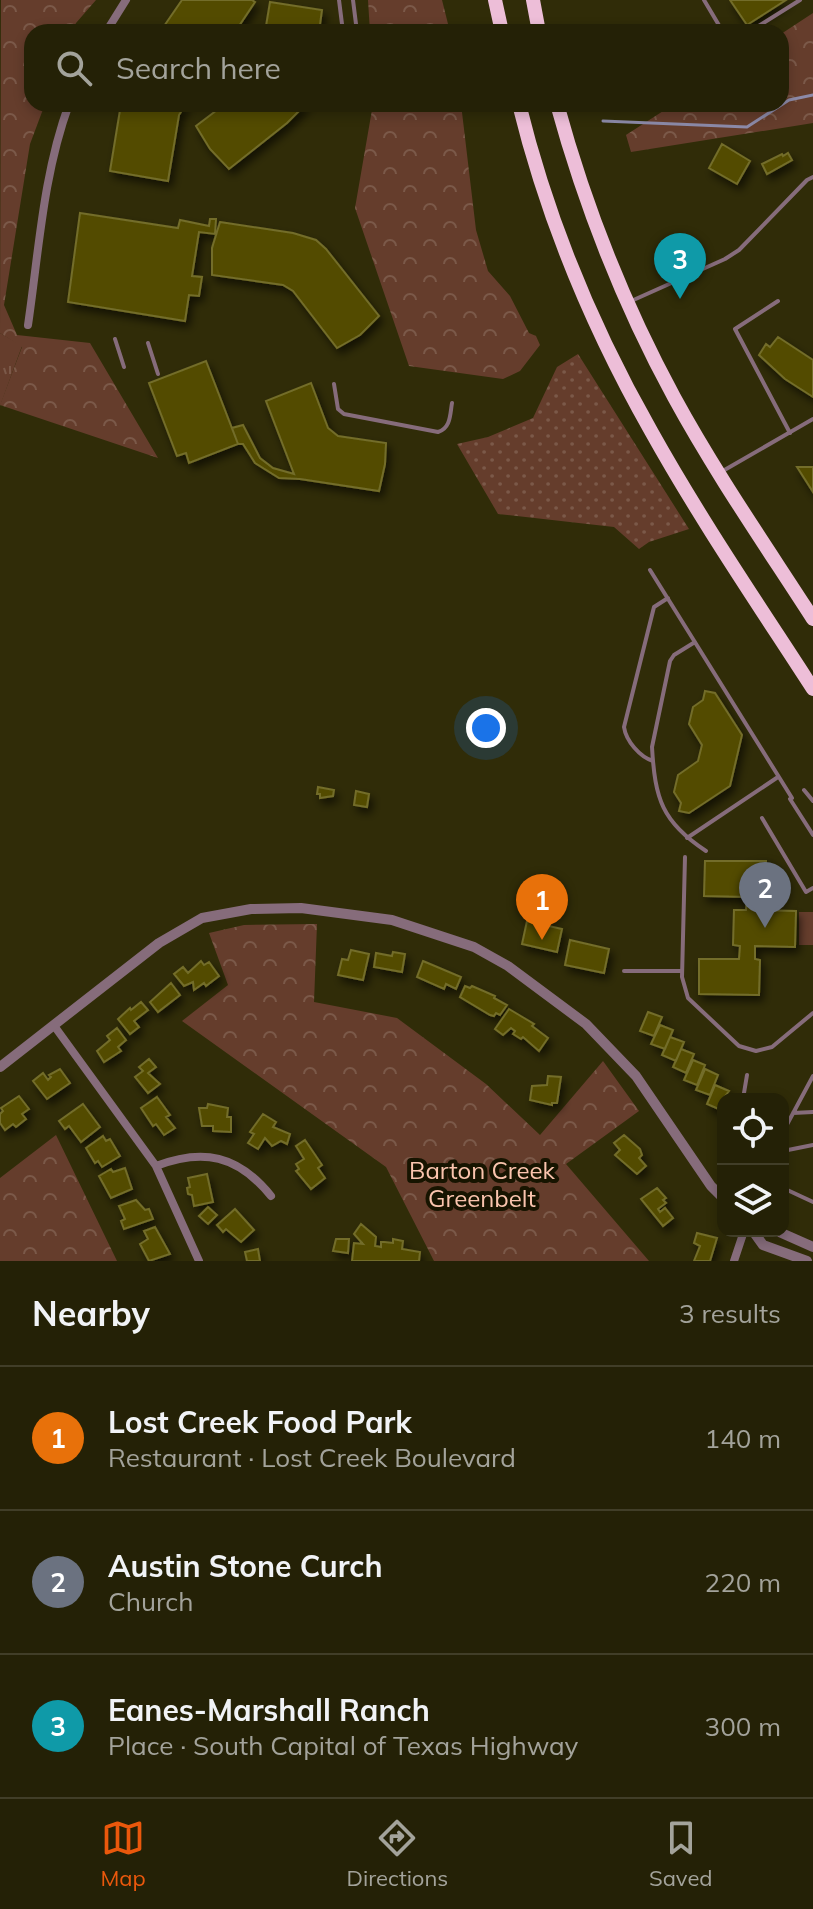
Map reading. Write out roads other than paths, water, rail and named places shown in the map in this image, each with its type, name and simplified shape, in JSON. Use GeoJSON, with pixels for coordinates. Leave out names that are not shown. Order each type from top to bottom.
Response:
{"type":"FeatureCollection","features":[{"type":"Feature","properties":{"kind":"highway"},"geometry":{"type":"LineString","coordinates":[[495,0],[500,24]]}},
{"type":"Feature","properties":{"kind":"highway"},"geometry":{"type":"LineString","coordinates":[[533,0],[538,24]]}},
{"type":"Feature","properties":{"kind":"highway"},"geometry":{"type":"LineString","coordinates":[[522,112],[562,241],[621,375],[688,493],[813,689]]}},
{"type":"Feature","properties":{"kind":"highway"},"geometry":{"type":"LineString","coordinates":[[559,112],[587,202],[627,302],[674,397],[813,619]]}},
{"type":"Feature","properties":{"kind":"street"},"geometry":{"type":"LineString","coordinates":[[111,24],[126,0]]}},
{"type":"Feature","properties":{"kind":"street"},"geometry":{"type":"LineString","coordinates":[[28,325],[46,184],[55,142],[66,112]]}},
{"type":"Feature","properties":{"kind":"street"},"geometry":{"type":"LineString","coordinates":[[0,1067],[159,943],[202,918],[224,912],[273,908],[338,911],[392,920],[474,947],[508,966],[586,1024],[636,1076],[717,1192]]}},
{"type":"Feature","properties":{"kind":"street"},"geometry":{"type":"LineString","coordinates":[[55,1027],[156,1166],[199,1261]]}},
{"type":"Feature","properties":{"kind":"street"},"geometry":{"type":"LineString","coordinates":[[156,1166],[197,1155],[218,1158],[235,1164],[259,1181],[271,1196]]}},
{"type":"Feature","properties":{"kind":"street"},"geometry":{"type":"LineString","coordinates":[[789,1236],[813,1247]]}},
{"type":"Feature","properties":{"kind":"street"},"geometry":{"type":"LineString","coordinates":[[734,1261],[742,1237]]}},
{"type":"Feature","properties":{"kind":"street"},"geometry":{"type":"LineString","coordinates":[[757,1237],[763,1245],[807,1261]]}},
{"type":"Feature","properties":{"kind":"lane"},"geometry":{"type":"LineString","coordinates":[[339,0],[342,24]]}},
{"type":"Feature","properties":{"kind":"lane"},"geometry":{"type":"LineString","coordinates":[[353,0],[356,24]]}},
{"type":"Feature","properties":{"kind":"lane"},"geometry":{"type":"LineString","coordinates":[[704,0],[718,24]]}},
{"type":"Feature","properties":{"kind":"lane"},"geometry":{"type":"LineString","coordinates":[[762,24],[800,0]]}},
{"type":"Feature","properties":{"kind":"lane"},"geometry":{"type":"LineString","coordinates":[[627,302],[739,250],[813,177]]}},
{"type":"Feature","properties":{"kind":"lane"},"geometry":{"type":"LineString","coordinates":[[778,301],[735,329],[790,433]]}},
{"type":"Feature","properties":{"kind":"lane"},"geometry":{"type":"LineString","coordinates":[[115,339],[124,367]]}},
{"type":"Feature","properties":{"kind":"lane"},"geometry":{"type":"LineString","coordinates":[[148,343],[158,374]]}},
{"type":"Feature","properties":{"kind":"lane"},"geometry":{"type":"LineString","coordinates":[[334,384],[338,409],[352,418],[438,432],[448,425],[452,403]]}},
{"type":"Feature","properties":{"kind":"lane"},"geometry":{"type":"LineString","coordinates":[[719,473],[813,419]]}},
{"type":"Feature","properties":{"kind":"lane"},"geometry":{"type":"LineString","coordinates":[[650,570],[813,835]]}},
{"type":"Feature","properties":{"kind":"lane"},"geometry":{"type":"LineString","coordinates":[[653,761],[644,758],[624,733],[624,727],[654,607],[668,598]]}},
{"type":"Feature","properties":{"kind":"lane"},"geometry":{"type":"LineString","coordinates":[[695,642],[670,661],[652,747],[665,813],[672,825],[706,851]]}},
{"type":"Feature","properties":{"kind":"lane"},"geometry":{"type":"LineString","coordinates":[[687,838],[779,776]]}},
{"type":"Feature","properties":{"kind":"lane"},"geometry":{"type":"LineString","coordinates":[[804,790],[813,801]]}},
{"type":"Feature","properties":{"kind":"lane"},"geometry":{"type":"LineString","coordinates":[[762,818],[806,892],[813,888]]}},
{"type":"Feature","properties":{"kind":"lane"},"geometry":{"type":"LineString","coordinates":[[685,857],[682,971],[683,988],[688,998],[739,1046],[748,1050],[772,1047],[813,1013]]}},
{"type":"Feature","properties":{"kind":"lane"},"geometry":{"type":"LineString","coordinates":[[624,971],[682,971]]}},
{"type":"Feature","properties":{"kind":"lane"},"geometry":{"type":"LineString","coordinates":[[744,1093],[747,1075]]}},
{"type":"Feature","properties":{"kind":"lane"},"geometry":{"type":"LineString","coordinates":[[789,1121],[813,1076]]}},
{"type":"Feature","properties":{"kind":"lane"},"geometry":{"type":"LineString","coordinates":[[793,1113],[813,1112]]}},
{"type":"Feature","properties":{"kind":"lane"},"geometry":{"type":"LineString","coordinates":[[789,1150],[813,1145]]}},
{"type":"Feature","properties":{"kind":"lane"},"geometry":{"type":"LineString","coordinates":[[789,1191],[813,1202]]}},
{"type":"Feature","properties":{"kind":"waterway"},"geometry":{"type":"LineString","coordinates":[[789,100],[813,95]]}},
{"type":"Feature","properties":{"kind":"waterway"},"geometry":{"type":"LineString","coordinates":[[603,121],[747,127],[770,112]]}},
{"type":"Feature","properties":{"kind":"place","name":"Eanes-Marshall Ranch"},"geometry":{"type":"Point","coordinates":[680,299]}},
{"type":"Feature","properties":{"kind":"place","name":"Austin Stone Curch"},"geometry":{"type":"Point","coordinates":[765,928]}},
{"type":"Feature","properties":{"kind":"place","name":"Lost Creek Food Park"},"geometry":{"type":"Point","coordinates":[542,940]}},
{"type":"Feature","properties":{"kind":"park label","name":"Barton Creek Greenbelt"},"geometry":{"type":"Point","coordinates":[482,1185]}}]}
